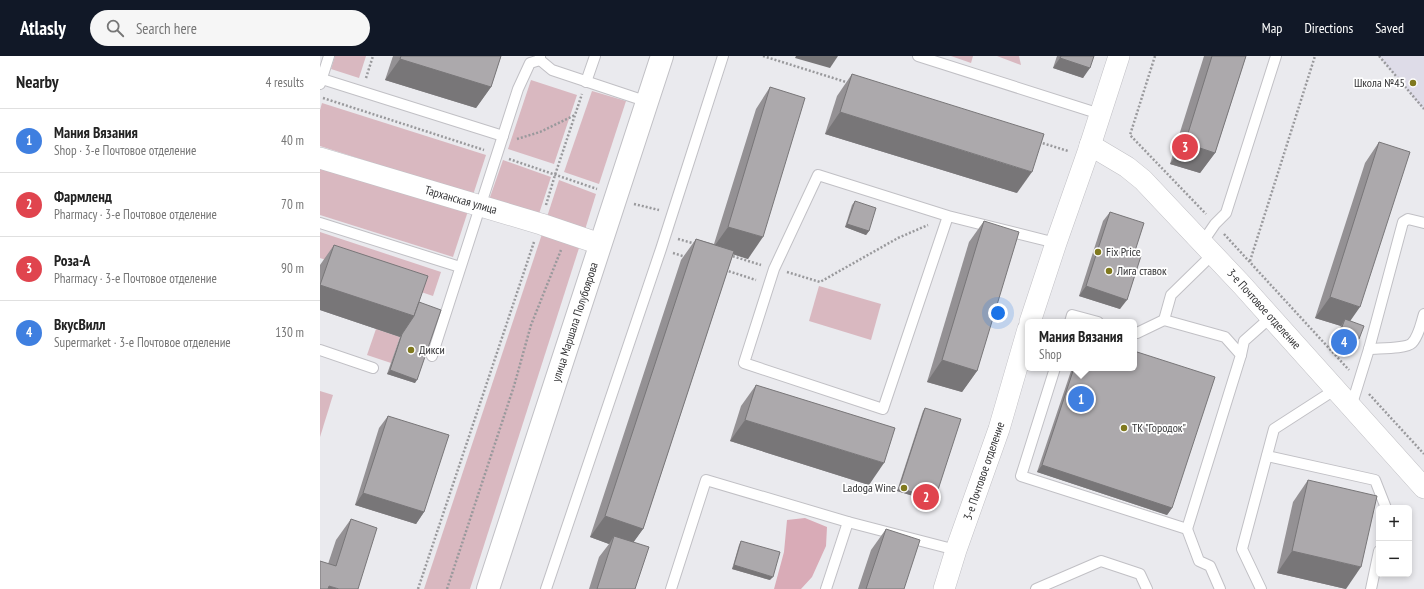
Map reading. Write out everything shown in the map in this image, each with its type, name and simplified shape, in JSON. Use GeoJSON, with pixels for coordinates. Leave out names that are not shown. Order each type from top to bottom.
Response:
{"type":"FeatureCollection","features":[{"type":"Feature","properties":{"kind":"street","name":"улица Маршала Полубоярова"},"geometry":{"type":"LineString","coordinates":[[488,589],[662,56]]}},
{"type":"Feature","properties":{"kind":"street"},"geometry":{"type":"LineString","coordinates":[[1031,319],[1119,56]]}},
{"type":"Feature","properties":{"kind":"street","name":"3-е Почтовое отделение"},"geometry":{"type":"LineString","coordinates":[[1089,149],[1127,167],[1143,180],[1242,285],[1424,488]]}},
{"type":"Feature","properties":{"kind":"street","name":"Тарханская улица"},"geometry":{"type":"LineString","coordinates":[[320,158],[541,224],[600,244]]}},
{"type":"Feature","properties":{"kind":"street","name":"3-е Почтовое отделение"},"geometry":{"type":"LineString","coordinates":[[944,589],[956,550],[999,429],[1025,339]]}},
{"type":"Feature","properties":{"kind":"lane"},"geometry":{"type":"LineString","coordinates":[[329,56],[321,82],[362,92],[503,136]]}},
{"type":"Feature","properties":{"kind":"lane"},"geometry":{"type":"LineString","coordinates":[[586,82],[595,56]]}},
{"type":"Feature","properties":{"kind":"lane"},"geometry":{"type":"LineString","coordinates":[[546,589],[666,235],[723,56]]}},
{"type":"Feature","properties":{"kind":"lane"},"geometry":{"type":"LineString","coordinates":[[918,56],[1100,114]]}},
{"type":"Feature","properties":{"kind":"lane"},"geometry":{"type":"LineString","coordinates":[[1164,320],[1171,295],[1208,248],[1215,224],[1226,213],[1276,56]]}},
{"type":"Feature","properties":{"kind":"lane"},"geometry":{"type":"LineString","coordinates":[[432,356],[496,154],[518,89],[530,63],[540,58],[552,70],[648,102]]}},
{"type":"Feature","properties":{"kind":"lane"},"geometry":{"type":"LineString","coordinates":[[948,216],[883,409],[744,363],[774,269],[818,174],[948,216],[1056,243]]}},
{"type":"Feature","properties":{"kind":"lane"},"geometry":{"type":"LineString","coordinates":[[1351,407],[1369,349],[1403,222],[1408,219],[1424,223]]}},
{"type":"Feature","properties":{"kind":"lane"},"geometry":{"type":"LineString","coordinates":[[320,223],[460,267]]}},
{"type":"Feature","properties":{"kind":"lane"},"geometry":{"type":"LineString","coordinates":[[1369,349],[1405,347],[1412,343],[1418,333],[1424,314]]}},
{"type":"Feature","properties":{"kind":"lane"},"geometry":{"type":"LineString","coordinates":[[1071,319],[1072,315],[1087,319]]}},
{"type":"Feature","properties":{"kind":"lane"},"geometry":{"type":"LineString","coordinates":[[1220,589],[1210,566],[1198,560],[1187,529],[1244,341],[1271,317]]}},
{"type":"Feature","properties":{"kind":"lane"},"geometry":{"type":"LineString","coordinates":[[1137,333],[1164,320],[1225,337],[1241,355]]}},
{"type":"Feature","properties":{"kind":"lane"},"geometry":{"type":"LineString","coordinates":[[320,350],[373,368]]}},
{"type":"Feature","properties":{"kind":"lane"},"geometry":{"type":"LineString","coordinates":[[1054,371],[1021,476],[1187,529]]}},
{"type":"Feature","properties":{"kind":"lane"},"geometry":{"type":"LineString","coordinates":[[1261,589],[1242,549],[1274,429],[1336,389]]}},
{"type":"Feature","properties":{"kind":"lane"},"geometry":{"type":"LineString","coordinates":[[1267,456],[1375,480],[1385,505]]}},
{"type":"Feature","properties":{"kind":"lane"},"geometry":{"type":"LineString","coordinates":[[670,589],[706,480],[848,522],[956,550]]}},
{"type":"Feature","properties":{"kind":"lane"},"geometry":{"type":"LineString","coordinates":[[826,589],[848,522]]}},
{"type":"Feature","properties":{"kind":"lane"},"geometry":{"type":"LineString","coordinates":[[1036,589],[1101,560],[1140,574],[1147,589]]}},
{"type":"Feature","properties":{"kind":"lane"},"geometry":{"type":"LineString","coordinates":[[1371,589],[1376,565]]}},
{"type":"Feature","properties":{"kind":"path"},"geometry":{"type":"LineString","coordinates":[[362,92],[373,56]]}},
{"type":"Feature","properties":{"kind":"path"},"geometry":{"type":"LineString","coordinates":[[764,56],[851,84]]}},
{"type":"Feature","properties":{"kind":"path"},"geometry":{"type":"LineString","coordinates":[[1155,56],[1130,135],[1250,261],[1424,454]]}},
{"type":"Feature","properties":{"kind":"path"},"geometry":{"type":"LineString","coordinates":[[1242,285],[1315,56]]}},
{"type":"Feature","properties":{"kind":"path"},"geometry":{"type":"LineString","coordinates":[[1379,56],[1424,109]]}},
{"type":"Feature","properties":{"kind":"path"},"geometry":{"type":"LineString","coordinates":[[418,589],[541,224],[555,175],[586,82]]}},
{"type":"Feature","properties":{"kind":"path"},"geometry":{"type":"LineString","coordinates":[[320,96],[598,189]]}},
{"type":"Feature","properties":{"kind":"path"},"geometry":{"type":"LineString","coordinates":[[503,136],[515,139],[540,132],[576,115]]}},
{"type":"Feature","properties":{"kind":"path"},"geometry":{"type":"LineString","coordinates":[[1038,142],[1067,151],[1089,149]]}},
{"type":"Feature","properties":{"kind":"path"},"geometry":{"type":"LineString","coordinates":[[631,203],[673,213]]}},
{"type":"Feature","properties":{"kind":"path"},"geometry":{"type":"LineString","coordinates":[[724,253],[820,282],[898,238],[948,216]]}},
{"type":"Feature","properties":{"kind":"path"},"geometry":{"type":"LineString","coordinates":[[447,589],[514,386],[531,325],[568,233]]}},
{"type":"Feature","properties":{"kind":"path"},"geometry":{"type":"LineString","coordinates":[[666,235],[702,246]]}},
{"type":"Feature","properties":{"kind":"path"},"geometry":{"type":"LineString","coordinates":[[661,249],[690,259]]}},
{"type":"Feature","properties":{"kind":"path"},"geometry":{"type":"LineString","coordinates":[[719,268],[769,285]]}},
{"type":"Feature","properties":{"kind":"shaded area"},"geometry":{"type":"Polygon","coordinates":[[[335,56],[366,56],[359,78],[331,69],[335,56]]]}},
{"type":"Feature","properties":{"kind":"shaded area"},"geometry":{"type":"Polygon","coordinates":[[[951,56],[973,56],[971,63],[951,56]]]}},
{"type":"Feature","properties":{"kind":"shaded area"},"geometry":{"type":"Polygon","coordinates":[[[997,56],[1019,56],[1021,65],[997,56]]]}},
{"type":"Feature","properties":{"kind":"shaded area","name":"Школа №45"},"geometry":{"type":"Polygon","coordinates":[[[1379,56],[1424,56],[1424,110],[1379,56]]]}},
{"type":"Feature","properties":{"kind":"shaded area"},"geometry":{"type":"Polygon","coordinates":[[[531,80],[577,95],[554,164],[508,149],[531,80]]]}},
{"type":"Feature","properties":{"kind":"shaded area"},"geometry":{"type":"Polygon","coordinates":[[[592,91],[626,101],[599,184],[564,172],[592,91]]]}},
{"type":"Feature","properties":{"kind":"shaded area"},"geometry":{"type":"Polygon","coordinates":[[[322,103],[486,155],[473,195],[320,146],[320,110],[322,103]]]}},
{"type":"Feature","properties":{"kind":"shaded area"},"geometry":{"type":"Polygon","coordinates":[[[503,160],[551,177],[538,217],[489,200],[503,160]]]}},
{"type":"Feature","properties":{"kind":"shaded area"},"geometry":{"type":"Polygon","coordinates":[[[320,165],[468,211],[453,257],[320,215],[320,165]]]}},
{"type":"Feature","properties":{"kind":"shaded area"},"geometry":{"type":"Polygon","coordinates":[[[559,180],[596,194],[584,233],[546,220],[559,180]]]}},
{"type":"Feature","properties":{"kind":"shaded area"},"geometry":{"type":"Polygon","coordinates":[[[320,232],[441,272],[433,296],[320,258],[320,232]]]}},
{"type":"Feature","properties":{"kind":"shaded area"},"geometry":{"type":"Polygon","coordinates":[[[542,234],[579,248],[470,589],[424,589],[542,234]]]}},
{"type":"Feature","properties":{"kind":"shaded area"},"geometry":{"type":"Polygon","coordinates":[[[819,286],[881,304],[871,340],[809,321],[819,286]]]}},
{"type":"Feature","properties":{"kind":"shaded area"},"geometry":{"type":"Polygon","coordinates":[[[376,329],[400,337],[391,363],[367,355],[376,329]]]}},
{"type":"Feature","properties":{"kind":"shaded area"},"geometry":{"type":"Polygon","coordinates":[[[320,391],[333,395],[320,437],[320,391]]]}},
{"type":"Feature","properties":{"kind":"shaded area"},"geometry":{"type":"Polygon","coordinates":[[[805,518],[827,527],[826,546],[812,577],[801,589],[774,589],[784,552],[787,520],[805,518]]]}},
{"type":"Feature","properties":{"kind":"building"},"geometry":{"type":"Polygon","coordinates":[[[401,56],[501,56],[491,87],[400,59],[401,56]]]}},
{"type":"Feature","properties":{"kind":"building"},"geometry":{"type":"Polygon","coordinates":[[[1061,56],[1094,56],[1090,68],[1060,58],[1061,56]]]}},
{"type":"Feature","properties":{"kind":"building"},"geometry":{"type":"Polygon","coordinates":[[[1212,56],[1246,56],[1215,153],[1185,143],[1212,56]]]}},
{"type":"Feature","properties":{"kind":"building"},"geometry":{"type":"Polygon","coordinates":[[[852,74],[1044,134],[1032,172],[840,112],[852,74]]]}},
{"type":"Feature","properties":{"kind":"building"},"geometry":{"type":"Polygon","coordinates":[[[770,87],[805,98],[763,237],[728,227],[770,87]]]}},
{"type":"Feature","properties":{"kind":"building"},"geometry":{"type":"Polygon","coordinates":[[[1379,142],[1410,152],[1360,307],[1330,297],[1379,142]]]}},
{"type":"Feature","properties":{"kind":"building"},"geometry":{"type":"Polygon","coordinates":[[[855,201],[876,208],[869,231],[847,224],[855,201]]]}},
{"type":"Feature","properties":{"kind":"building"},"geometry":{"type":"Polygon","coordinates":[[[1110,212],[1144,223],[1134,254],[1141,256],[1127,300],[1086,286],[1110,212]]]}},
{"type":"Feature","properties":{"kind":"building"},"geometry":{"type":"Polygon","coordinates":[[[984,221],[1019,232],[977,371],[942,360],[984,221]]]}},
{"type":"Feature","properties":{"kind":"building"},"geometry":{"type":"Polygon","coordinates":[[[696,239],[734,251],[643,529],[605,516],[696,239]]]}},
{"type":"Feature","properties":{"kind":"building"},"geometry":{"type":"Polygon","coordinates":[[[334,245],[428,276],[414,316],[320,285],[334,245]]]}},
{"type":"Feature","properties":{"kind":"building","name":"Дикси"},"geometry":{"type":"Polygon","coordinates":[[[419,302],[441,310],[417,380],[390,370],[402,334],[414,316],[419,302]]]}},
{"type":"Feature","properties":{"kind":"building"},"geometry":{"type":"Polygon","coordinates":[[[1345,319],[1364,326],[1359,339],[1340,332],[1345,319]]]}},
{"type":"Feature","properties":{"kind":"building","name":"ТК \"Городок\""},"geometry":{"type":"Polygon","coordinates":[[[1137,352],[1215,377],[1172,508],[1042,465],[1073,371],[1137,371],[1137,352]]]}},
{"type":"Feature","properties":{"kind":"building"},"geometry":{"type":"Polygon","coordinates":[[[756,385],[895,428],[884,463],[745,420],[756,385]]]}},
{"type":"Feature","properties":{"kind":"building"},"geometry":{"type":"Polygon","coordinates":[[[925,408],[961,419],[935,499],[899,488],[925,408]]]}},
{"type":"Feature","properties":{"kind":"building"},"geometry":{"type":"Polygon","coordinates":[[[388,416],[449,435],[424,512],[363,493],[388,416]]]}},
{"type":"Feature","properties":{"kind":"building"},"geometry":{"type":"Polygon","coordinates":[[[1308,480],[1377,496],[1361,567],[1292,551],[1308,480]]]}},
{"type":"Feature","properties":{"kind":"building"},"geometry":{"type":"Polygon","coordinates":[[[351,519],[377,528],[358,589],[339,589],[329,586],[328,589],[320,589],[320,561],[336,566],[351,519]]]}},
{"type":"Feature","properties":{"kind":"building"},"geometry":{"type":"Polygon","coordinates":[[[886,529],[920,540],[904,589],[866,589],[886,529]]]}},
{"type":"Feature","properties":{"kind":"building"},"geometry":{"type":"Polygon","coordinates":[[[614,536],[649,547],[635,589],[597,589],[614,536]]]}},
{"type":"Feature","properties":{"kind":"building"},"geometry":{"type":"Polygon","coordinates":[[[741,541],[780,552],[773,577],[734,565],[741,541]]]}},
{"type":"Feature","properties":{"kind":"place","name":"Школа №45"},"geometry":{"type":"Point","coordinates":[1413,83]}},
{"type":"Feature","properties":{"kind":"place","name":"Роза-А"},"geometry":{"type":"Point","coordinates":[1185,147]}},
{"type":"Feature","properties":{"kind":"place","name":"Fix Price"},"geometry":{"type":"Point","coordinates":[1098,252]}},
{"type":"Feature","properties":{"kind":"place","name":"Лига ставок"},"geometry":{"type":"Point","coordinates":[1109,271]}},
{"type":"Feature","properties":{"kind":"place","name":"ВкусВилл"},"geometry":{"type":"Point","coordinates":[1344,342]}},
{"type":"Feature","properties":{"kind":"place","name":"Дикси"},"geometry":{"type":"Point","coordinates":[411,350]}},
{"type":"Feature","properties":{"kind":"place","name":"Мания Вязания"},"geometry":{"type":"Point","coordinates":[1081,399]}},
{"type":"Feature","properties":{"kind":"place","name":"ТК \"Городок\""},"geometry":{"type":"Point","coordinates":[1124,428]}},
{"type":"Feature","properties":{"kind":"place","name":"Ladoga Wine"},"geometry":{"type":"Point","coordinates":[904,488]}},
{"type":"Feature","properties":{"kind":"place","name":"Фармленд"},"geometry":{"type":"Point","coordinates":[926,497]}}]}
